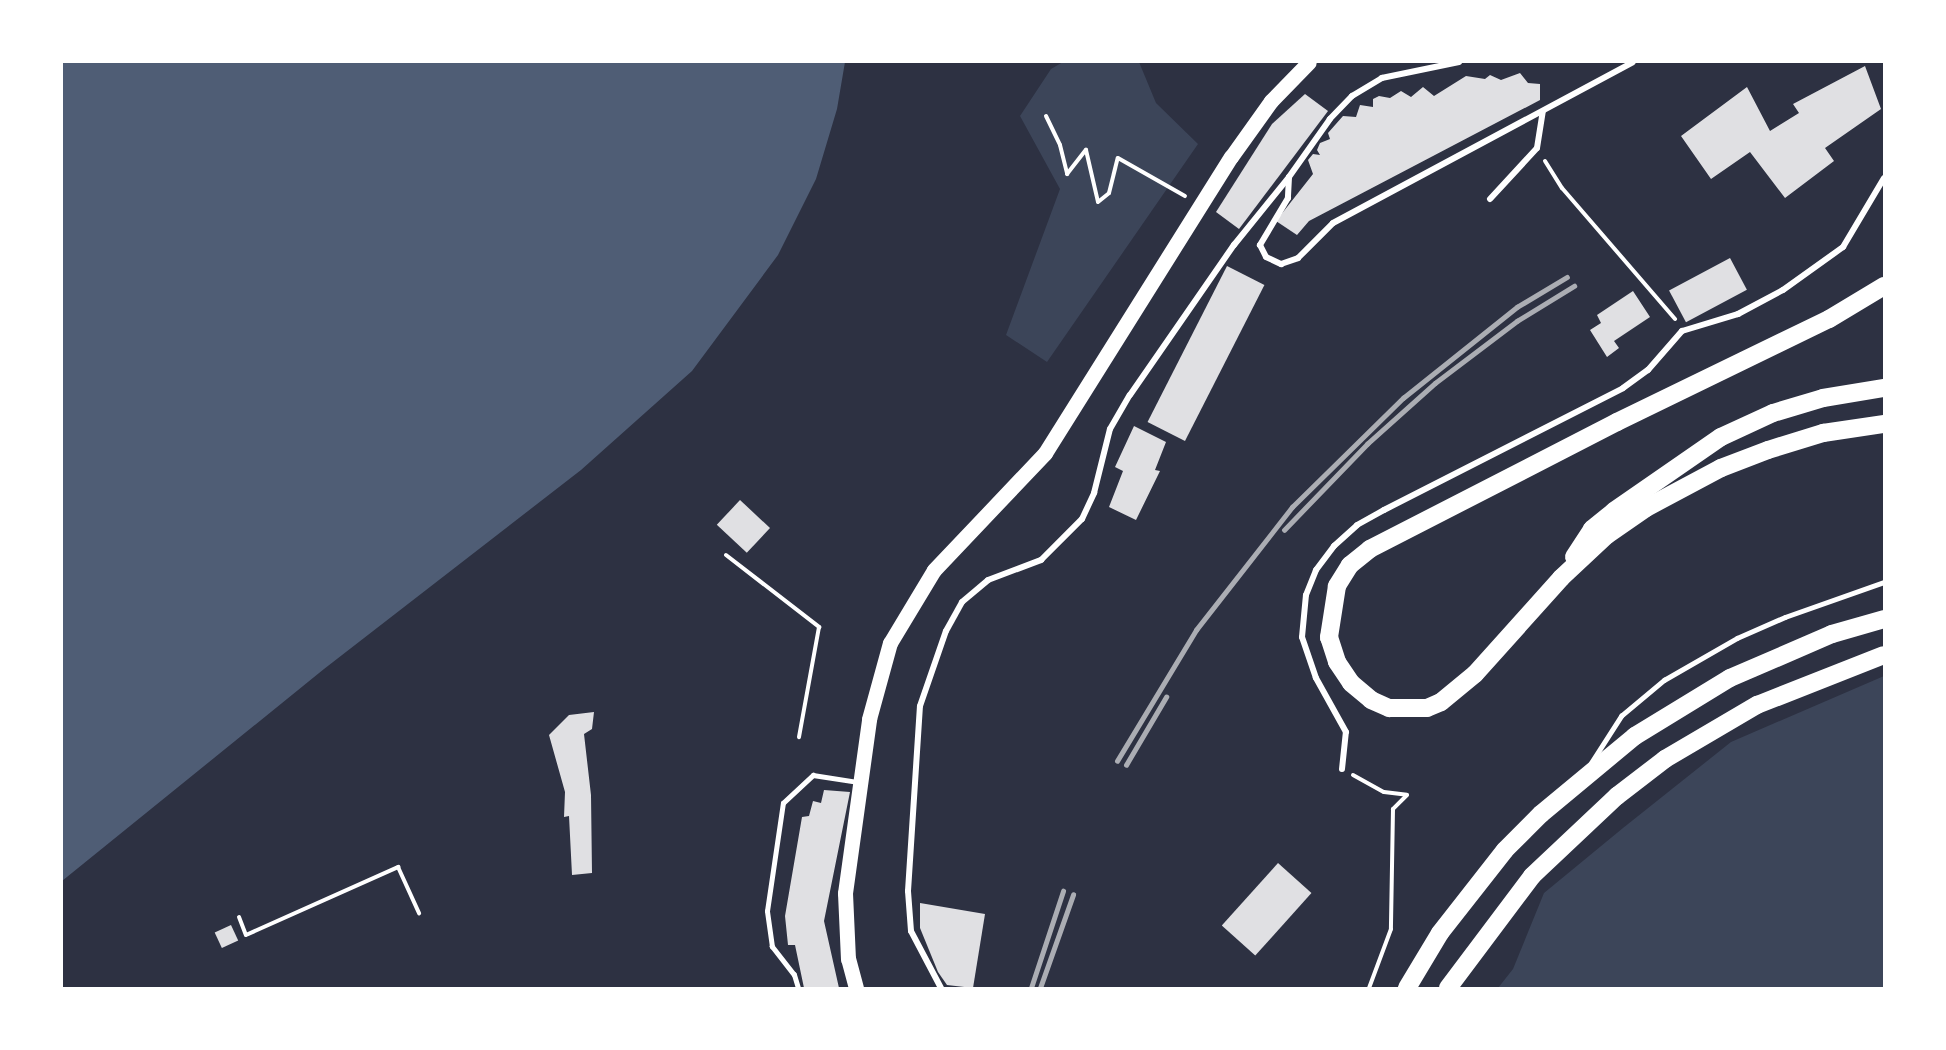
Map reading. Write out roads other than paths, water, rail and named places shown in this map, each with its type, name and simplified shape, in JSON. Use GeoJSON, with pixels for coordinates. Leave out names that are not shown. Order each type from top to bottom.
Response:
{"type":"FeatureCollection","features":[{"type":"Feature","properties":{"kind":"highway"},"geometry":{"type":"LineString","coordinates":[[1884,286],[1829,319],[1370,549],[1350,565],[1337,586],[1329,637],[1337,662],[1351,683],[1371,700],[1389,708],[1427,708],[1455,692],[1475,674],[1561,578],[1620,525],[1721,468],[1823,433],[1884,424]]}},
{"type":"Feature","properties":{"kind":"highway"},"geometry":{"type":"LineString","coordinates":[[1561,578],[1592,529],[1722,437],[1773,413],[1822,398],[1884,388]]}},
{"type":"Feature","properties":{"kind":"highway"},"geometry":{"type":"LineString","coordinates":[[1407,988],[1440,933],[1472,889],[1527,829],[1580,781],[1645,729],[1730,678],[1832,634],[1884,619]]}},
{"type":"Feature","properties":{"kind":"highway"},"geometry":{"type":"LineString","coordinates":[[1448,988],[1532,876],[1633,784],[1711,729],[1757,705],[1884,655]]}},
{"type":"Feature","properties":{"kind":"main road"},"geometry":{"type":"LineString","coordinates":[[856,988],[844,922],[861,782],[881,669],[890,643],[934,570],[1045,453],[1271,100],[1309,62]]}},
{"type":"Feature","properties":{"kind":"street"},"geometry":{"type":"LineString","coordinates":[[941,988],[911,931],[908,891],[920,706],[946,631],[962,602],[988,580],[1041,560],[1082,519],[1094,493],[1110,429],[1120,412],[1234,245],[1289,177],[1330,119],[1352,96],[1382,78],[1459,62]]}},
{"type":"Feature","properties":{"kind":"street"},"geometry":{"type":"LineString","coordinates":[[1289,177],[1288,198],[1260,245],[1266,257],[1281,264],[1298,258],[1333,223],[1633,62]]}},
{"type":"Feature","properties":{"kind":"street"},"geometry":{"type":"LineString","coordinates":[[1490,199],[1537,148],[1543,111]]}},
{"type":"Feature","properties":{"kind":"street"},"geometry":{"type":"LineString","coordinates":[[1342,769],[1346,732],[1316,678],[1302,638],[1306,595],[1316,570],[1334,546],[1357,525],[1384,510],[1623,388],[1647,370],[1682,331],[1738,314],[1783,290],[1843,247],[1884,178]]}},
{"type":"Feature","properties":{"kind":"lane"},"geometry":{"type":"LineString","coordinates":[[1580,781],[1621,716],[1664,680],[1785,617],[1884,582]]}},
{"type":"Feature","properties":{"kind":"lane"},"geometry":{"type":"LineString","coordinates":[[798,988],[794,975],[772,947],[767,911],[783,803],[813,775],[861,782]]}},
{"type":"Feature","properties":{"kind":"railway"},"geometry":{"type":"LineString","coordinates":[[1117,761],[1196,630],[1292,507],[1403,398],[1517,307],[1567,277]]}},
{"type":"Feature","properties":{"kind":"railway"},"geometry":{"type":"LineString","coordinates":[[1284,530],[1367,444],[1435,383],[1517,321],[1574,286]]}},
{"type":"Feature","properties":{"kind":"railway"},"geometry":{"type":"LineString","coordinates":[[1126,765],[1166,697]]}},
{"type":"Feature","properties":{"kind":"railway"},"geometry":{"type":"LineString","coordinates":[[1031,988],[1063,891]]}},
{"type":"Feature","properties":{"kind":"railway"},"geometry":{"type":"LineString","coordinates":[[1040,988],[1073,895]]}}]}
